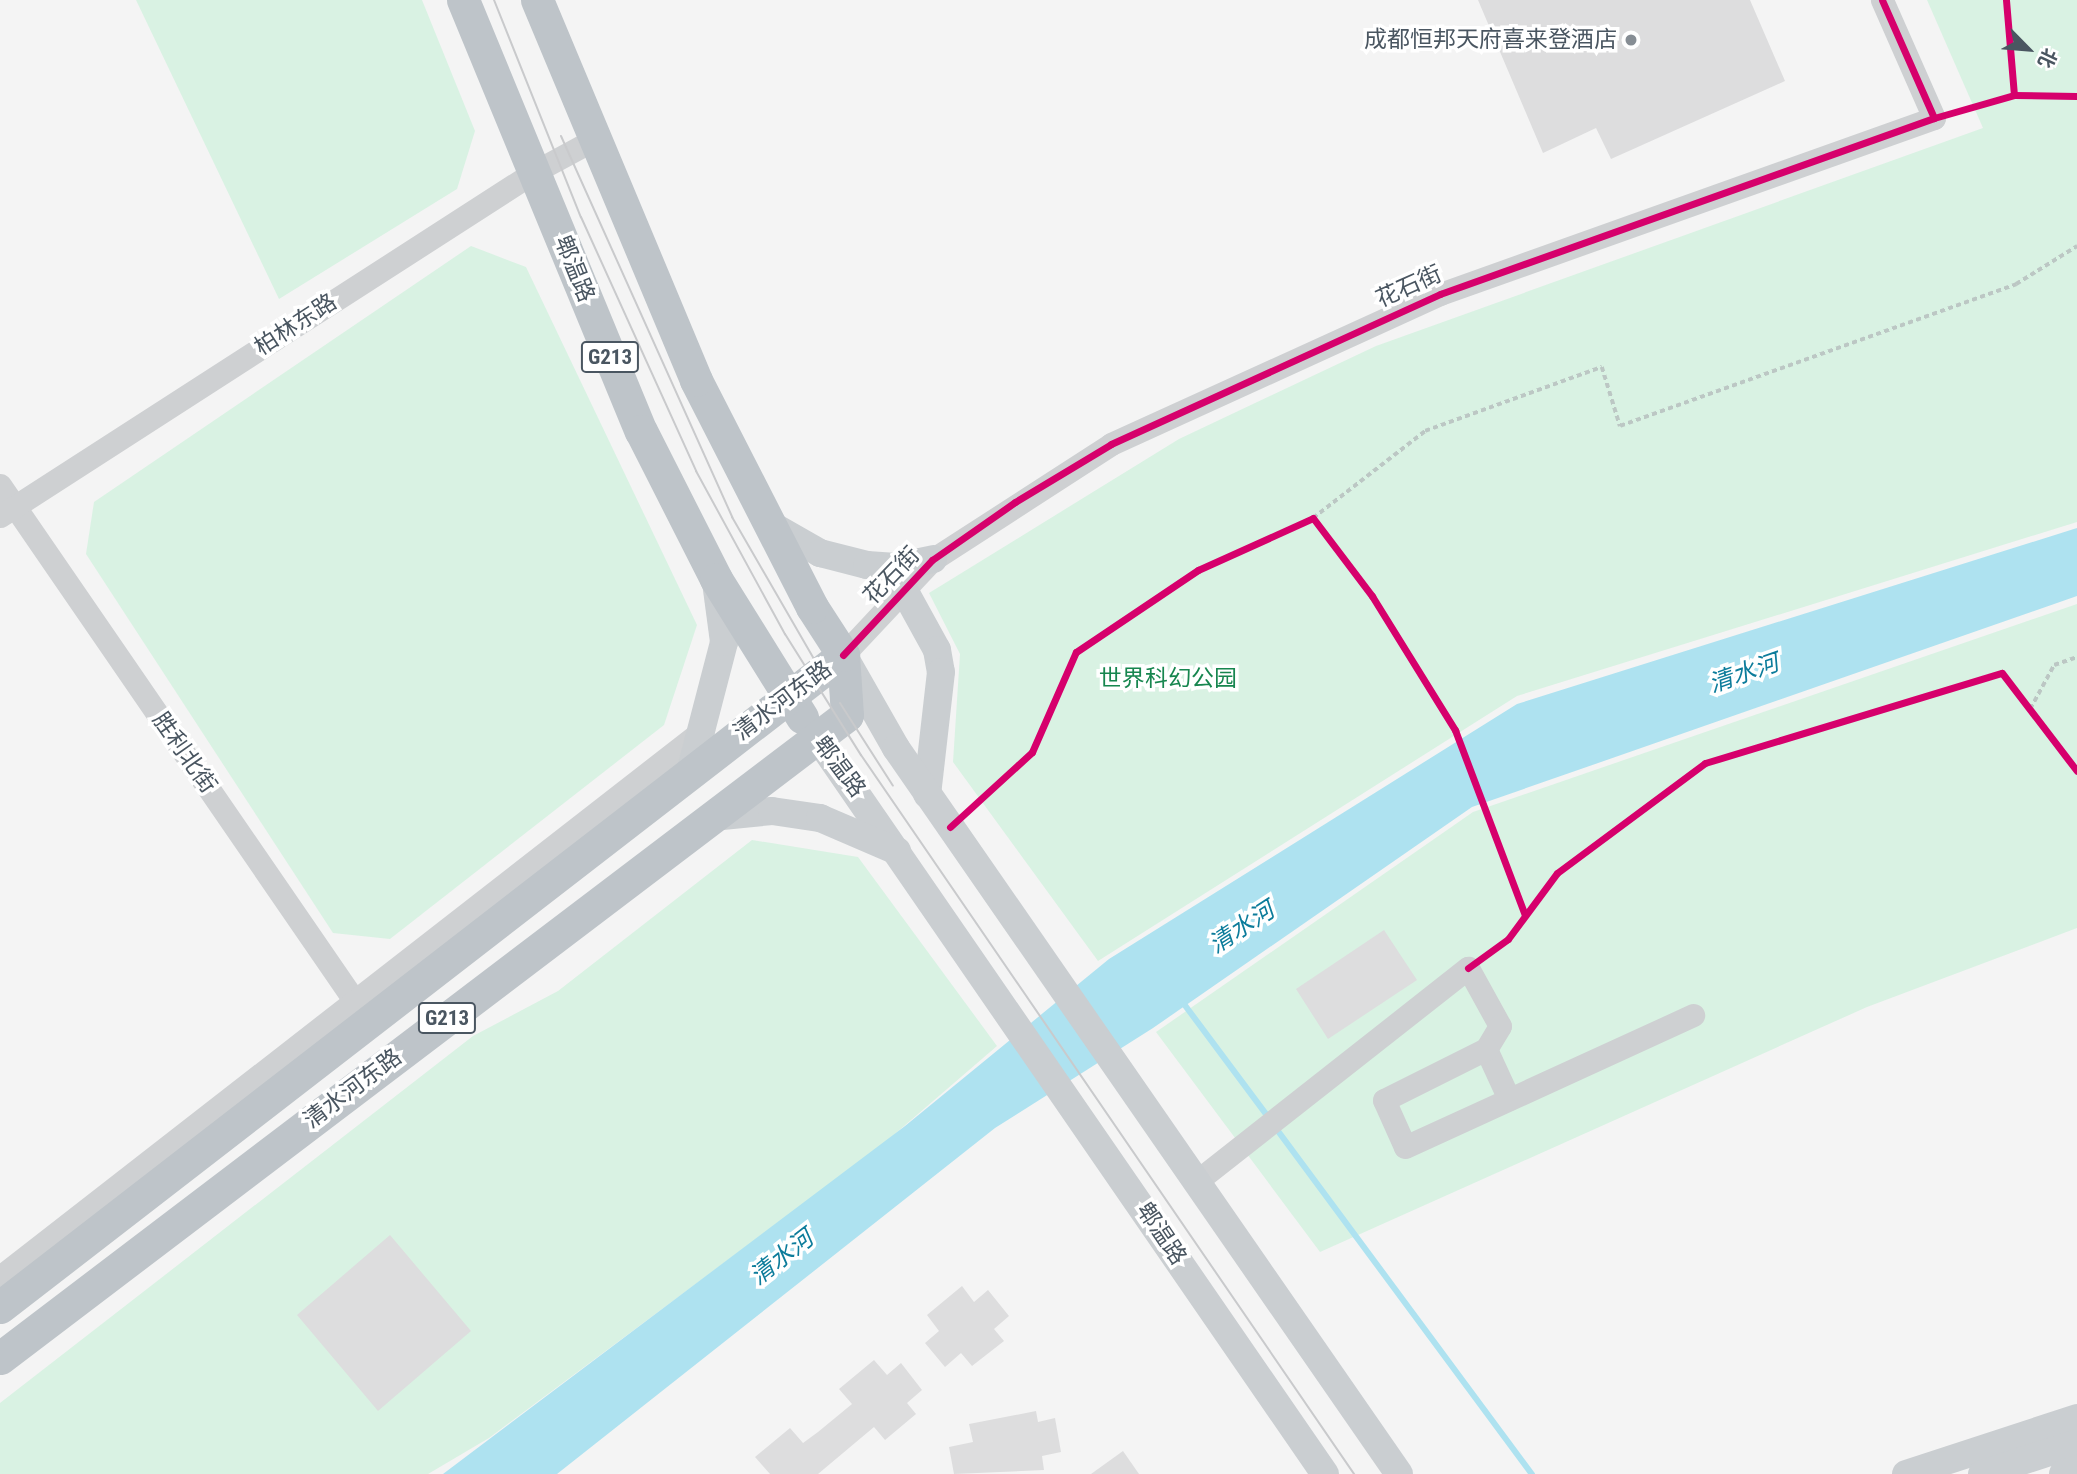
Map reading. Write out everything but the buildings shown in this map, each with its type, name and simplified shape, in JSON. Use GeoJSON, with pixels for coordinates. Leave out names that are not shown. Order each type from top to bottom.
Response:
{"type":"FeatureCollection","features":[{"type":"Feature","properties":{"kind":"highway","name":"郫温路"},"geometry":{"type":"LineString","coordinates":[[463,0],[641,431],[716,579],[789,699],[817,737]]}},
{"type":"Feature","properties":{"kind":"highway","name":"G213"},"geometry":{"type":"LineString","coordinates":[[537,0],[696,380],[769,524],[843,655]]}},
{"type":"Feature","properties":{"kind":"highway","name":"清水河东路"},"geometry":{"type":"LineString","coordinates":[[0,1307],[362,1012],[789,699],[843,655]]}},
{"type":"Feature","properties":{"kind":"highway","name":"清水河东路"},"geometry":{"type":"LineString","coordinates":[[0,1358],[848,715],[843,655]]}},
{"type":"Feature","properties":{"kind":"main road"},"geometry":{"type":"LineString","coordinates":[[769,524],[820,553],[867,565],[896,567],[933,559]]}},
{"type":"Feature","properties":{"kind":"main road"},"geometry":{"type":"LineString","coordinates":[[691,769],[706,728],[724,642],[716,579]]}},
{"type":"Feature","properties":{"kind":"main road"},"geometry":{"type":"LineString","coordinates":[[904,590],[937,650],[942,672],[927,794]]}},
{"type":"Feature","properties":{"kind":"main road"},"geometry":{"type":"LineString","coordinates":[[843,655],[927,794],[1399,1474]]}},
{"type":"Feature","properties":{"kind":"main road","name":"郫温路"},"geometry":{"type":"LineString","coordinates":[[817,737],[900,853],[1325,1474]]}},
{"type":"Feature","properties":{"kind":"main road"},"geometry":{"type":"LineString","coordinates":[[712,817],[772,811],[820,817],[900,853]]}},
{"type":"Feature","properties":{"kind":"main road"},"geometry":{"type":"LineString","coordinates":[[1906,1474],[2077,1418]]}},
{"type":"Feature","properties":{"kind":"main road"},"geometry":{"type":"LineString","coordinates":[[1982,1474],[2077,1443]]}},
{"type":"Feature","properties":{"kind":"main road"},"geometry":{"type":"LineString","coordinates":[[2063,1474],[2077,1469]]}},
{"type":"Feature","properties":{"kind":"street","name":"花石街"},"geometry":{"type":"LineString","coordinates":[[843,655],[933,559],[1111,444],[1440,293],[1934,118],[1882,0]]}},
{"type":"Feature","properties":{"kind":"street","name":"柏林东路"},"geometry":{"type":"LineString","coordinates":[[7,511],[534,172],[595,139]]}},
{"type":"Feature","properties":{"kind":"street","name":"胜利北街"},"geometry":{"type":"LineString","coordinates":[[0,485],[7,511],[362,1012]]}},
{"type":"Feature","properties":{"kind":"street"},"geometry":{"type":"LineString","coordinates":[[0,1277],[362,1012],[706,728]]}},
{"type":"Feature","properties":{"kind":"street"},"geometry":{"type":"LineString","coordinates":[[1197,1181],[1468,968],[1500,1026],[1486,1049],[1384,1100],[1405,1147],[1693,1015]]}},
{"type":"Feature","properties":{"kind":"street"},"geometry":{"type":"LineString","coordinates":[[1486,1049],[1509,1099]]}},
{"type":"Feature","properties":{"kind":"path"},"geometry":{"type":"LineString","coordinates":[[1301,523],[1313,518],[1425,432],[1602,367],[1620,426],[2016,284],[2077,246]]}},
{"type":"Feature","properties":{"kind":"path"},"geometry":{"type":"LineString","coordinates":[[1313,518],[1320,528]]}},
{"type":"Feature","properties":{"kind":"path"},"geometry":{"type":"LineString","coordinates":[[2030,709],[2054,664],[2077,657]]}},
{"type":"Feature","properties":{"kind":"path"},"geometry":{"type":"LineString","coordinates":[[2023,700],[2038,719]]}},
{"type":"Feature","properties":{"kind":"green space"},"geometry":{"type":"Polygon","coordinates":[[[136,0],[422,0],[475,131],[457,189],[279,299],[136,0]]]}},
{"type":"Feature","properties":{"kind":"green space","name":"世界科幻公园"},"geometry":{"type":"Polygon","coordinates":[[[1927,0],[2077,0],[2077,522],[1517,696],[1098,961],[953,762],[960,654],[929,593],[1179,439],[1376,346],[1983,128],[1927,0]]]}},
{"type":"Feature","properties":{"kind":"green space"},"geometry":{"type":"Polygon","coordinates":[[[471,246],[526,267],[697,625],[664,725],[390,939],[333,933],[86,554],[94,502],[471,246]]]}},
{"type":"Feature","properties":{"kind":"green space"},"geometry":{"type":"Polygon","coordinates":[[[2077,604],[2077,928],[1867,1007],[1320,1252],[1156,1032],[1473,812],[2077,604]]]}},
{"type":"Feature","properties":{"kind":"green space"},"geometry":{"type":"Polygon","coordinates":[[[752,840],[858,857],[997,1046],[882,1145],[489,1438],[428,1474],[0,1474],[0,1403],[473,1036],[558,991],[752,840]]]}},
{"type":"Feature","properties":{"kind":"water","name":"清水河"},"geometry":{"type":"Polygon","coordinates":[[[2077,528],[2077,596],[1472,807],[1153,1028],[995,1128],[557,1474],[443,1474],[905,1126],[1109,959],[1517,704],[2077,528]]]}},
{"type":"Feature","properties":{"kind":"waterway"},"geometry":{"type":"LineString","coordinates":[[1181,1000],[1269,1118]]}},
{"type":"Feature","properties":{"kind":"waterway"},"geometry":{"type":"LineString","coordinates":[[1275,1127],[1532,1474]]}},
{"type":"Feature","properties":{"kind":"tram line"},"geometry":{"type":"LineString","coordinates":[[494,0],[581,217],[696,471],[785,634],[861,755],[1354,1474]]}},
{"type":"Feature","properties":{"kind":"tram line"},"geometry":{"type":"LineString","coordinates":[[561,136],[732,517],[828,683]]}},
{"type":"Feature","properties":{"kind":"tram line"},"geometry":{"type":"LineString","coordinates":[[840,703],[893,786]]}},
{"type":"Feature","properties":{"kind":"cycle path"},"geometry":{"type":"LineString","coordinates":[[1882,0],[1934,118]]}},
{"type":"Feature","properties":{"kind":"cycle path"},"geometry":{"type":"LineString","coordinates":[[2006,0],[2014,95]]}},
{"type":"Feature","properties":{"kind":"cycle path"},"geometry":{"type":"LineString","coordinates":[[843,655],[932,560],[1015,502],[1111,444],[1440,294],[1934,118],[2014,95],[2077,96]]}},
{"type":"Feature","properties":{"kind":"cycle path"},"geometry":{"type":"LineString","coordinates":[[950,827],[1032,752],[1076,652],[1198,570],[1313,518],[1372,596],[1455,730],[1525,915]]}},
{"type":"Feature","properties":{"kind":"cycle path"},"geometry":{"type":"LineString","coordinates":[[1468,968],[1508,939],[1557,873],[1705,763],[2002,673],[2077,771]]}},
{"type":"Feature","properties":{"kind":"place","name":"成都恒邦天府喜来登酒店"},"geometry":{"type":"Point","coordinates":[1631,40]}}]}
